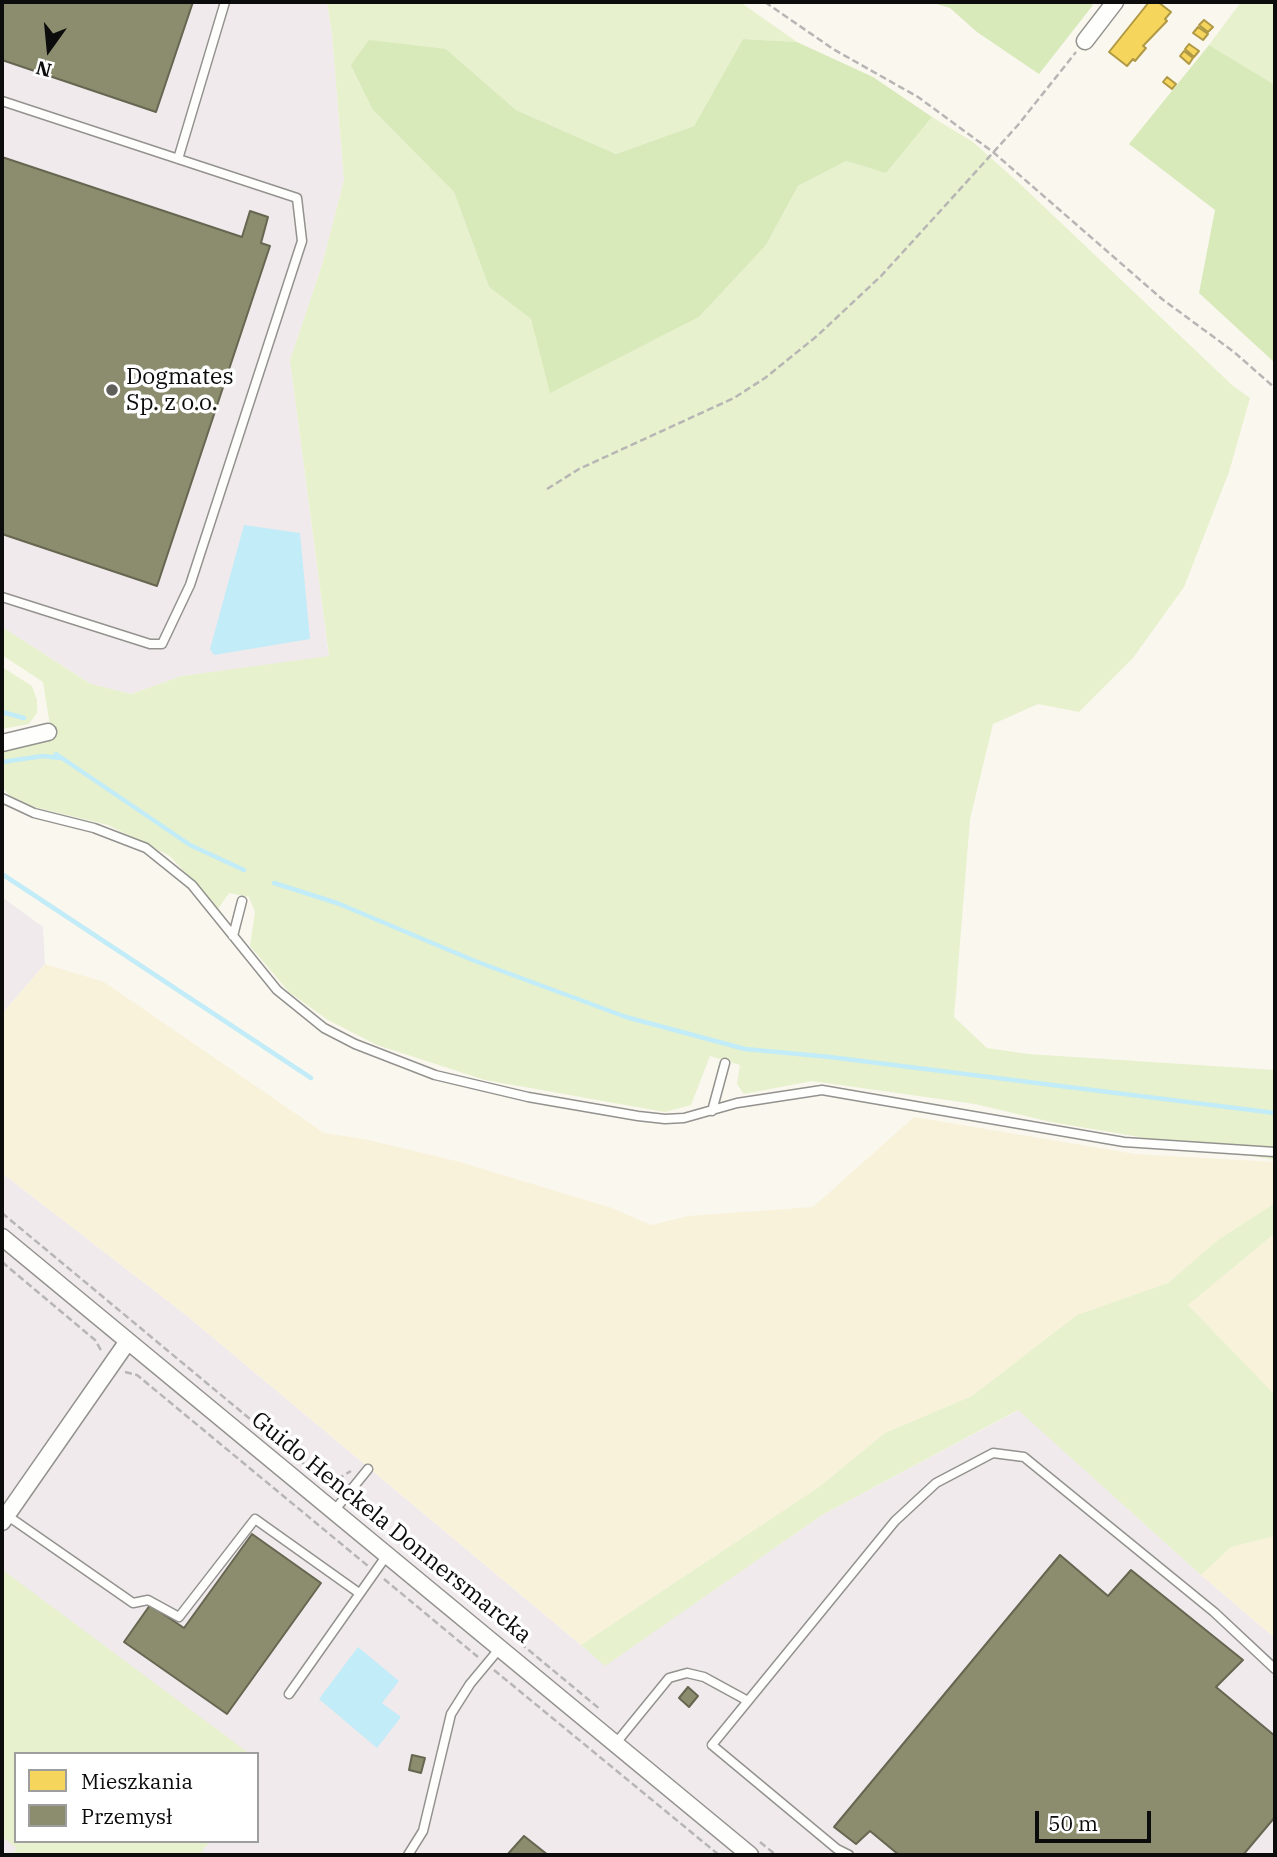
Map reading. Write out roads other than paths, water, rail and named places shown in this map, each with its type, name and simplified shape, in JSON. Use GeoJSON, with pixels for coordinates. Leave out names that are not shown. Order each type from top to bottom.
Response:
{"type":"FeatureCollection","features":[{"type":"Feature","properties":{"kind":"street"},"geometry":{"type":"LineString","coordinates":[[1085,41],[1115,2]]}},
{"type":"Feature","properties":{"kind":"street"},"geometry":{"type":"LineString","coordinates":[[2,743],[48,732]]}},
{"type":"Feature","properties":{"kind":"street","name":"Guido Henckela Donnersmarcka"},"geometry":{"type":"LineString","coordinates":[[2,1237],[750,1855]]}},
{"type":"Feature","properties":{"kind":"street"},"geometry":{"type":"LineString","coordinates":[[3,1516],[128,1341]]}},
{"type":"Feature","properties":{"kind":"lane"},"geometry":{"type":"LineString","coordinates":[[178,159],[225,2]]}},
{"type":"Feature","properties":{"kind":"lane"},"geometry":{"type":"LineString","coordinates":[[2,101],[297,198],[302,241],[190,585],[162,644],[150,644],[2,597]]}},
{"type":"Feature","properties":{"kind":"lane"},"geometry":{"type":"LineString","coordinates":[[2,797],[34,813],[94,828],[146,848],[192,885],[277,990],[324,1028],[355,1044],[435,1075],[528,1097],[665,1119],[684,1118],[737,1103],[822,1090],[1124,1142],[1275,1152]]}},
{"type":"Feature","properties":{"kind":"lane"},"geometry":{"type":"LineString","coordinates":[[233,936],[242,901]]}},
{"type":"Feature","properties":{"kind":"lane"},"geometry":{"type":"LineString","coordinates":[[712,1111],[725,1063]]}},
{"type":"Feature","properties":{"kind":"lane"},"geometry":{"type":"LineString","coordinates":[[849,1855],[837,1849],[712,1745],[895,1521],[936,1483],[993,1452],[1024,1457],[1214,1612],[1275,1669]]}},
{"type":"Feature","properties":{"kind":"lane"},"geometry":{"type":"LineString","coordinates":[[334,1511],[368,1469]]}},
{"type":"Feature","properties":{"kind":"lane"},"geometry":{"type":"LineString","coordinates":[[3,1516],[133,1603],[148,1600],[179,1617],[255,1518],[359,1593]]}},
{"type":"Feature","properties":{"kind":"lane"},"geometry":{"type":"LineString","coordinates":[[289,1694],[387,1555]]}},
{"type":"Feature","properties":{"kind":"lane"},"geometry":{"type":"LineString","coordinates":[[408,1855],[423,1831],[430,1809],[452,1714],[461,1697],[500,1647]]}},
{"type":"Feature","properties":{"kind":"lane"},"geometry":{"type":"LineString","coordinates":[[616,1743],[669,1678],[687,1673],[704,1677],[748,1701]]}},
{"type":"Feature","properties":{"kind":"water"},"geometry":{"type":"Polygon","coordinates":[[[244,525],[300,533],[310,639],[214,655],[210,649],[244,525]]]}},
{"type":"Feature","properties":{"kind":"water"},"geometry":{"type":"Polygon","coordinates":[[[358,1647],[399,1681],[382,1703],[401,1717],[377,1748],[319,1699],[358,1647]]]}},
{"type":"Feature","properties":{"kind":"waterway"},"geometry":{"type":"LineString","coordinates":[[2,712],[24,718]]}},
{"type":"Feature","properties":{"kind":"waterway"},"geometry":{"type":"LineString","coordinates":[[56,754],[190,845],[244,870]]}},
{"type":"Feature","properties":{"kind":"waterway"},"geometry":{"type":"LineString","coordinates":[[2,762],[43,756],[60,758]]}},
{"type":"Feature","properties":{"kind":"waterway"},"geometry":{"type":"LineString","coordinates":[[2,874],[311,1078]]}},
{"type":"Feature","properties":{"kind":"waterway"},"geometry":{"type":"LineString","coordinates":[[274,883],[337,903],[475,961],[626,1017],[745,1049],[830,1057],[1275,1113]]}},
{"type":"Feature","properties":{"kind":"place","name":"Dogmates Sp. z o.o."},"geometry":{"type":"Point","coordinates":[112,390]}}]}
